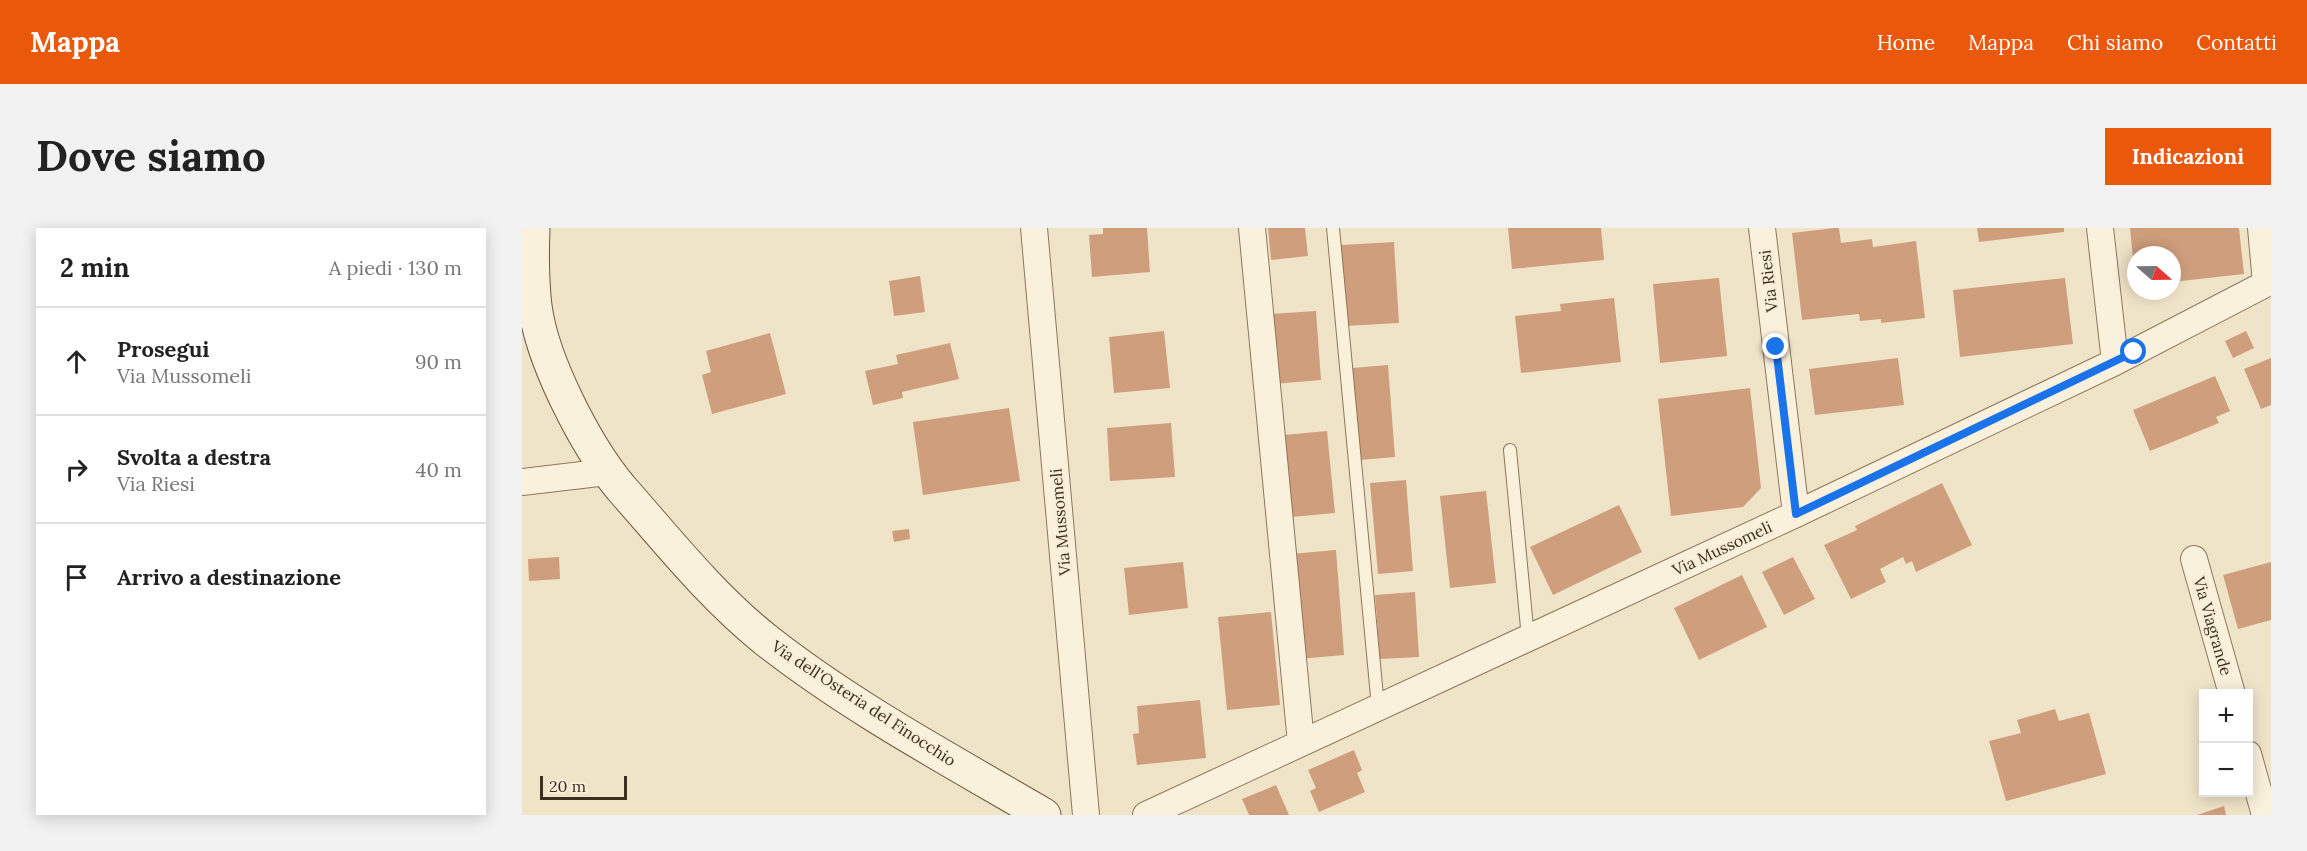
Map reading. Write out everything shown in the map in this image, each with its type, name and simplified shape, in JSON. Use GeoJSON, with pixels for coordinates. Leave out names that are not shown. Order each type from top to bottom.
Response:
{"type":"FeatureCollection","features":[{"type":"Feature","properties":{"kind":"street","name":"Via dell'Osteria del Finocchio"},"geometry":{"type":"LineString","coordinates":[[533,228],[535,307],[542,340],[569,401],[607,472],[708,585],[765,639],[839,691],[1044,815]]}},
{"type":"Feature","properties":{"kind":"street","name":"Via Mussomeli"},"geometry":{"type":"LineString","coordinates":[[1034,228],[1086,815]]}},
{"type":"Feature","properties":{"kind":"street"},"geometry":{"type":"LineString","coordinates":[[1252,228],[1301,743]]}},
{"type":"Feature","properties":{"kind":"street","name":"Via Riesi"},"geometry":{"type":"LineString","coordinates":[[1762,228],[1796,514]]}},
{"type":"Feature","properties":{"kind":"street"},"geometry":{"type":"LineString","coordinates":[[2100,228],[2115,362]]}},
{"type":"Feature","properties":{"kind":"street"},"geometry":{"type":"LineString","coordinates":[[2261,228],[2268,282]]}},
{"type":"Feature","properties":{"kind":"street","name":"Via Mussomeli"},"geometry":{"type":"LineString","coordinates":[[1146,815],[1796,514],[2115,362],[2268,282]]}},
{"type":"Feature","properties":{"kind":"street"},"geometry":{"type":"LineString","coordinates":[[522,482],[607,472]]}},
{"type":"Feature","properties":{"kind":"street","name":"Via Viagrande"},"geometry":{"type":"LineString","coordinates":[[2194,559],[2231,689]]}},
{"type":"Feature","properties":{"kind":"street"},"geometry":{"type":"LineString","coordinates":[[2253,772],[2265,815]]}},
{"type":"Feature","properties":{"kind":"lane"},"geometry":{"type":"LineString","coordinates":[[1333,228],[1378,708]]}},
{"type":"Feature","properties":{"kind":"lane"},"geometry":{"type":"LineString","coordinates":[[1510,450],[1528,638]]}},
{"type":"Feature","properties":{"kind":"building"},"geometry":{"type":"Polygon","coordinates":[[[1103,228],[1147,228],[1150,272],[1092,277],[1089,235],[1103,234],[1103,228]]]}},
{"type":"Feature","properties":{"kind":"building"},"geometry":{"type":"Polygon","coordinates":[[[1268,228],[1305,228],[1308,256],[1271,260],[1268,228]]]}},
{"type":"Feature","properties":{"kind":"building"},"geometry":{"type":"Polygon","coordinates":[[[1508,228],[1601,228],[1604,260],[1512,269],[1508,228]]]}},
{"type":"Feature","properties":{"kind":"building"},"geometry":{"type":"Polygon","coordinates":[[[1839,228],[1841,243],[1872,239],[1873,247],[1916,241],[1925,318],[1881,323],[1881,319],[1860,321],[1859,314],[1802,320],[1792,233],[1839,228]]]}},
{"type":"Feature","properties":{"kind":"building"},"geometry":{"type":"Polygon","coordinates":[[[1977,228],[2064,228],[2064,232],[1979,242],[1977,228]]]}},
{"type":"Feature","properties":{"kind":"building"},"geometry":{"type":"Polygon","coordinates":[[[2130,228],[2239,228],[2244,274],[2181,281],[2181,246],[2132,246],[2130,228]]]}},
{"type":"Feature","properties":{"kind":"building"},"geometry":{"type":"Polygon","coordinates":[[[1394,242],[1399,323],[1346,326],[1341,245],[1394,242]]]}},
{"type":"Feature","properties":{"kind":"building"},"geometry":{"type":"Polygon","coordinates":[[[920,276],[925,312],[894,316],[889,281],[920,276]]]}},
{"type":"Feature","properties":{"kind":"building"},"geometry":{"type":"Polygon","coordinates":[[[1719,278],[1727,356],[1660,363],[1653,284],[1719,278]]]}},
{"type":"Feature","properties":{"kind":"building"},"geometry":{"type":"Polygon","coordinates":[[[2065,278],[2073,344],[1960,357],[1953,290],[2065,278]]]}},
{"type":"Feature","properties":{"kind":"building"},"geometry":{"type":"Polygon","coordinates":[[[1614,298],[1621,362],[1521,373],[1515,316],[1561,311],[1560,304],[1614,298]]]}},
{"type":"Feature","properties":{"kind":"building"},"geometry":{"type":"Polygon","coordinates":[[[1316,311],[1321,380],[1274,384],[1270,314],[1316,311]]]}},
{"type":"Feature","properties":{"kind":"building"},"geometry":{"type":"Polygon","coordinates":[[[1164,331],[1170,388],[1114,393],[1109,337],[1164,331]]]}},
{"type":"Feature","properties":{"kind":"building"},"geometry":{"type":"Polygon","coordinates":[[[2246,331],[2254,348],[2233,358],[2225,341],[2246,331]]]}},
{"type":"Feature","properties":{"kind":"building"},"geometry":{"type":"Polygon","coordinates":[[[770,333],[786,394],[712,414],[702,375],[711,372],[706,351],[770,333]]]}},
{"type":"Feature","properties":{"kind":"building"},"geometry":{"type":"Polygon","coordinates":[[[950,343],[959,379],[902,392],[903,398],[873,405],[865,371],[898,364],[896,355],[950,343]]]}},
{"type":"Feature","properties":{"kind":"building"},"geometry":{"type":"Polygon","coordinates":[[[1898,358],[1904,405],[1815,415],[1809,369],[1898,358]]]}},
{"type":"Feature","properties":{"kind":"building"},"geometry":{"type":"Polygon","coordinates":[[[2271,358],[2271,405],[2261,409],[2244,369],[2271,358]]]}},
{"type":"Feature","properties":{"kind":"building"},"geometry":{"type":"Polygon","coordinates":[[[1388,365],[1395,457],[1360,460],[1352,368],[1388,365]]]}},
{"type":"Feature","properties":{"kind":"building"},"geometry":{"type":"Polygon","coordinates":[[[2215,376],[2230,411],[2216,417],[2219,423],[2150,451],[2133,410],[2215,376]]]}},
{"type":"Feature","properties":{"kind":"building"},"geometry":{"type":"Polygon","coordinates":[[[1750,388],[1761,488],[1743,507],[1671,516],[1658,399],[1750,388]]]}},
{"type":"Feature","properties":{"kind":"building"},"geometry":{"type":"Polygon","coordinates":[[[1009,408],[1020,481],[923,495],[913,422],[1009,408]]]}},
{"type":"Feature","properties":{"kind":"building"},"geometry":{"type":"Polygon","coordinates":[[[1171,423],[1175,477],[1110,481],[1107,428],[1171,423]]]}},
{"type":"Feature","properties":{"kind":"building"},"geometry":{"type":"Polygon","coordinates":[[[1327,431],[1335,513],[1292,517],[1284,435],[1327,431]]]}},
{"type":"Feature","properties":{"kind":"building"},"geometry":{"type":"Polygon","coordinates":[[[1406,480],[1413,571],[1378,574],[1370,483],[1406,480]]]}},
{"type":"Feature","properties":{"kind":"building"},"geometry":{"type":"Polygon","coordinates":[[[1942,483],[1972,545],[1916,572],[1912,561],[1906,564],[1903,557],[1880,569],[1886,582],[1851,599],[1824,545],[1857,530],[1855,526],[1942,483]]]}},
{"type":"Feature","properties":{"kind":"building"},"geometry":{"type":"Polygon","coordinates":[[[1486,491],[1496,583],[1450,588],[1440,496],[1486,491]]]}},
{"type":"Feature","properties":{"kind":"building"},"geometry":{"type":"Polygon","coordinates":[[[1619,505],[1642,552],[1553,595],[1530,547],[1619,505]]]}},
{"type":"Feature","properties":{"kind":"building"},"geometry":{"type":"Polygon","coordinates":[[[909,529],[910,539],[894,542],[892,531],[909,529]]]}},
{"type":"Feature","properties":{"kind":"building"},"geometry":{"type":"Polygon","coordinates":[[[1336,550],[1344,655],[1299,659],[1290,554],[1336,550]]]}},
{"type":"Feature","properties":{"kind":"building"},"geometry":{"type":"Polygon","coordinates":[[[559,557],[560,579],[529,581],[528,559],[559,557]]]}},
{"type":"Feature","properties":{"kind":"building"},"geometry":{"type":"Polygon","coordinates":[[[1793,557],[1815,599],[1784,615],[1762,572],[1793,557]]]}},
{"type":"Feature","properties":{"kind":"building"},"geometry":{"type":"Polygon","coordinates":[[[1183,562],[1188,608],[1129,615],[1124,568],[1183,562]]]}},
{"type":"Feature","properties":{"kind":"building"},"geometry":{"type":"Polygon","coordinates":[[[2271,562],[2271,620],[2238,629],[2223,575],[2271,562]]]}},
{"type":"Feature","properties":{"kind":"building"},"geometry":{"type":"Polygon","coordinates":[[[1742,575],[1767,627],[1699,660],[1674,608],[1742,575]]]}},
{"type":"Feature","properties":{"kind":"building"},"geometry":{"type":"Polygon","coordinates":[[[1415,592],[1419,657],[1380,659],[1375,595],[1415,592]]]}},
{"type":"Feature","properties":{"kind":"building"},"geometry":{"type":"Polygon","coordinates":[[[1271,612],[1280,705],[1227,710],[1218,617],[1271,612]]]}},
{"type":"Feature","properties":{"kind":"building"},"geometry":{"type":"Polygon","coordinates":[[[1200,700],[1206,758],[1137,765],[1133,734],[1139,733],[1137,706],[1200,700]]]}},
{"type":"Feature","properties":{"kind":"building"},"geometry":{"type":"Polygon","coordinates":[[[2055,709],[2059,721],[2089,713],[2106,774],[2006,801],[1989,741],[2021,733],[2017,720],[2055,709]]]}},
{"type":"Feature","properties":{"kind":"building"},"geometry":{"type":"Polygon","coordinates":[[[1354,750],[1362,770],[1357,773],[1365,792],[1319,812],[1310,791],[1316,788],[1308,770],[1354,750]]]}},
{"type":"Feature","properties":{"kind":"building"},"geometry":{"type":"Polygon","coordinates":[[[1276,785],[1289,815],[1249,815],[1242,799],[1276,785]]]}},
{"type":"Feature","properties":{"kind":"building"},"geometry":{"type":"Polygon","coordinates":[[[2224,806],[2226,815],[2197,815],[2224,806]]]}},
{"type":"Feature","properties":{"kind":"route"},"geometry":{"type":"LineString","coordinates":[[1776,347],[1796,514],[2134,352]]}}]}
